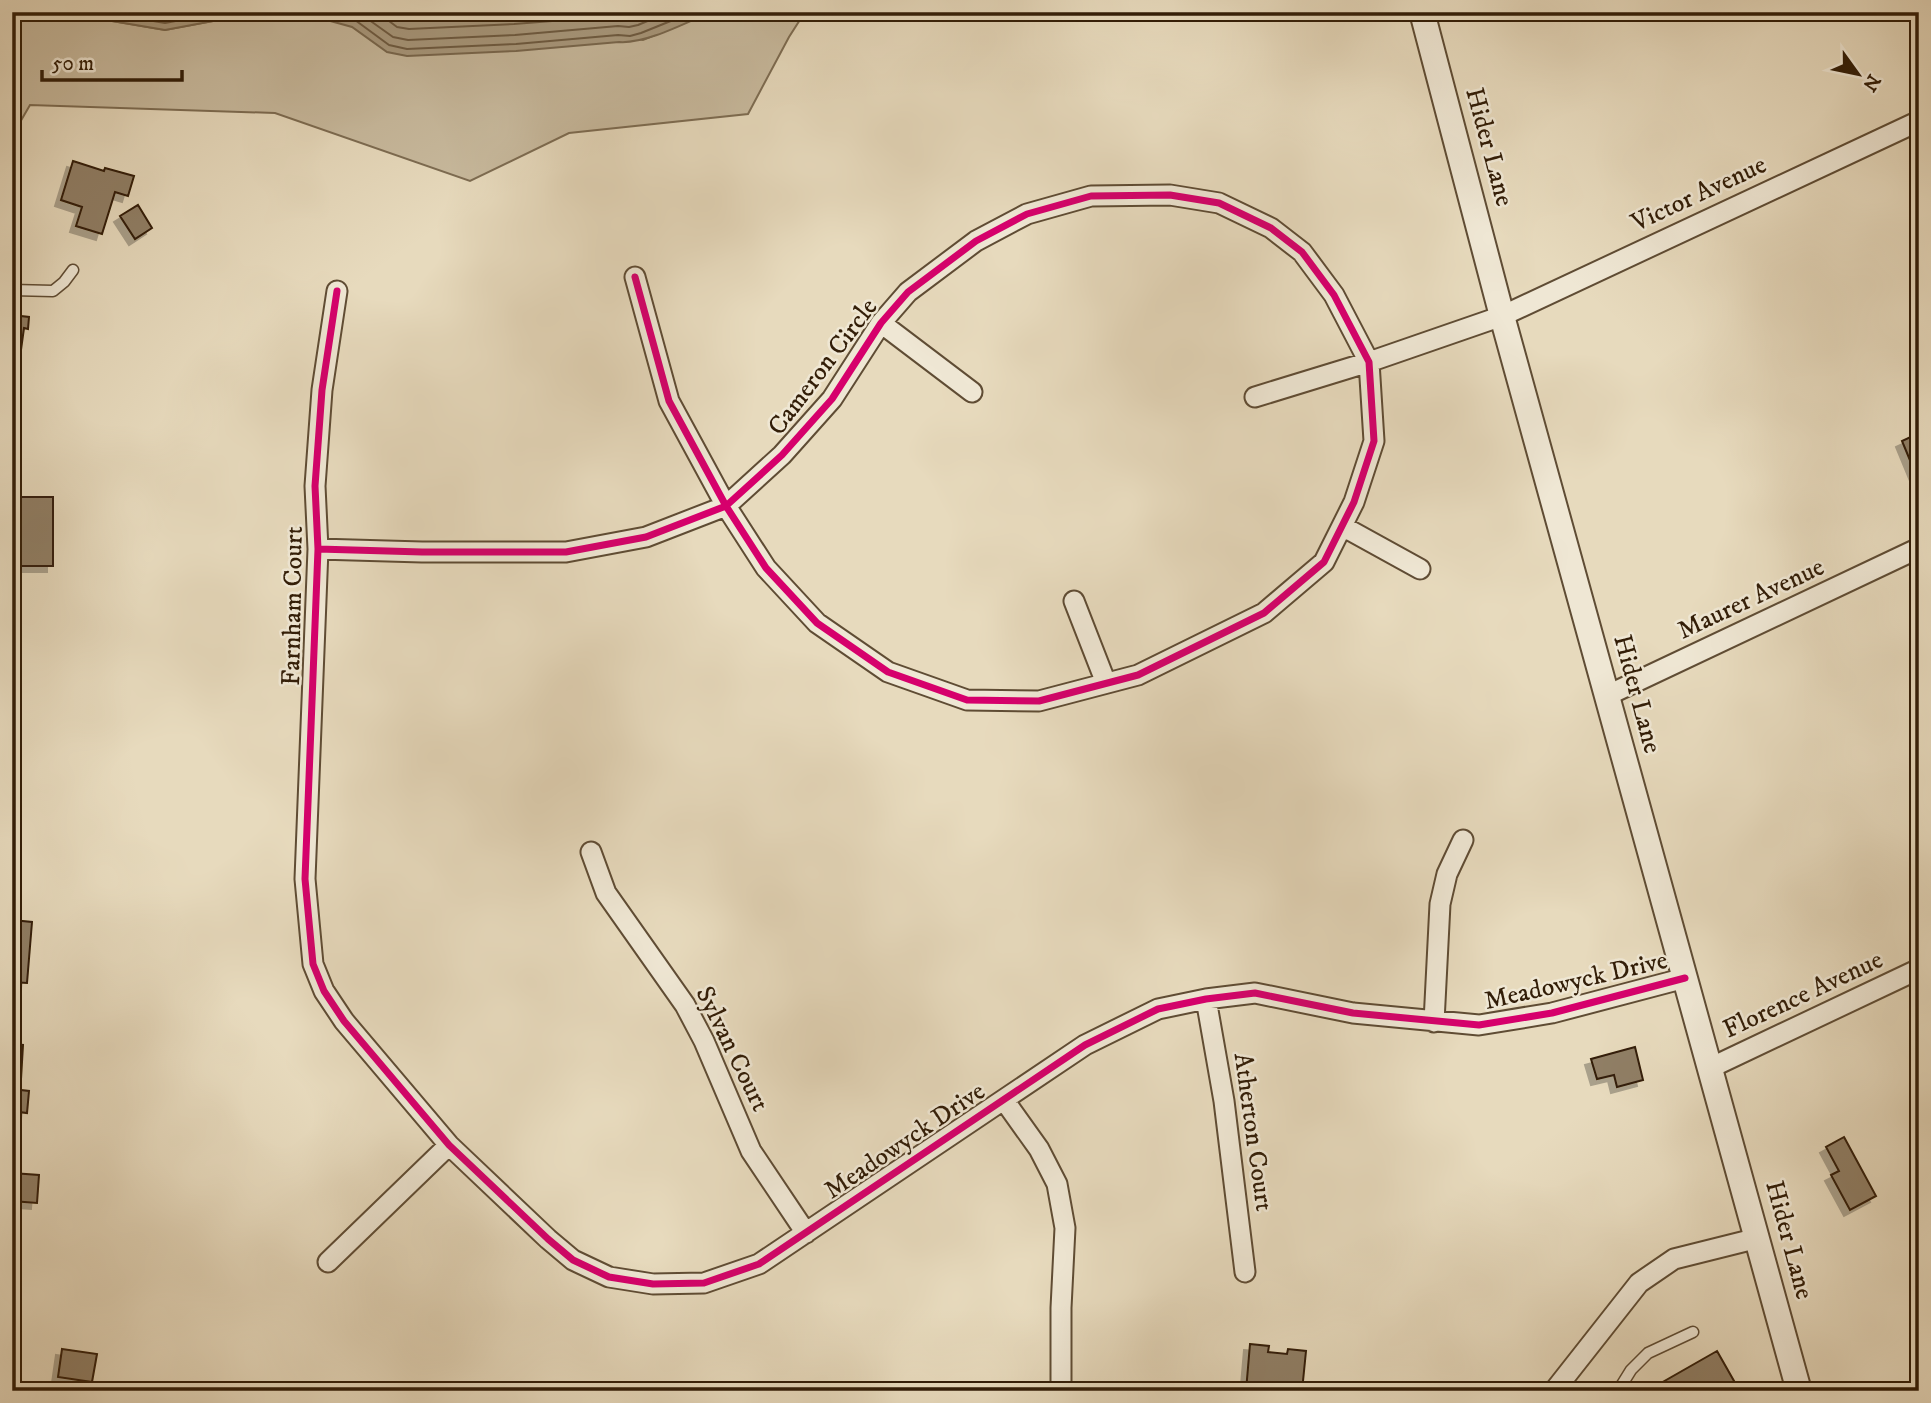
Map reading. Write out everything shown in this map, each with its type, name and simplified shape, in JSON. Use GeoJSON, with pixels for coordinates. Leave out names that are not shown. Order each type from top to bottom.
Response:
{"type":"FeatureCollection","features":[{"type":"Feature","properties":{"kind":"street","name":"Hider Lane"},"geometry":{"type":"LineString","coordinates":[[1422,12],[1502,316],[1799,1391]]}},
{"type":"Feature","properties":{"kind":"street","name":"Victor Avenue"},"geometry":{"type":"LineString","coordinates":[[1502,316],[1919,121]]}},
{"type":"Feature","properties":{"kind":"street","name":"Cameron Circle"},"geometry":{"type":"LineString","coordinates":[[318,549],[566,552],[646,537],[726,506],[782,456],[832,399],[881,323],[908,292],[976,241],[1027,214],[1091,197],[1170,195],[1219,203],[1271,228],[1302,252],[1334,295],[1369,362],[1374,441],[1354,502],[1324,562],[1264,614],[1138,675],[1039,701],[967,700],[888,672],[817,623],[766,568],[726,506]]}},
{"type":"Feature","properties":{"kind":"street"},"geometry":{"type":"LineString","coordinates":[[635,277],[669,401],[726,506]]}},
{"type":"Feature","properties":{"kind":"street","name":"Farnham Court"},"geometry":{"type":"LineString","coordinates":[[308,924],[305,879],[318,549],[315,486],[321,390],[337,291]]}},
{"type":"Feature","properties":{"kind":"street"},"geometry":{"type":"LineString","coordinates":[[1255,397],[1369,362],[1502,316]]}},
{"type":"Feature","properties":{"kind":"street"},"geometry":{"type":"LineString","coordinates":[[881,323],[972,392]]}},
{"type":"Feature","properties":{"kind":"street"},"geometry":{"type":"LineString","coordinates":[[1342,526],[1420,569]]}},
{"type":"Feature","properties":{"kind":"street","name":"Maurer Avenue"},"geometry":{"type":"LineString","coordinates":[[1606,696],[1919,548]]}},
{"type":"Feature","properties":{"kind":"street"},"geometry":{"type":"LineString","coordinates":[[1074,601],[1105,683]]}},
{"type":"Feature","properties":{"kind":"street"},"geometry":{"type":"LineString","coordinates":[[1434,1022],[1440,904],[1447,874],[1463,840]]}},
{"type":"Feature","properties":{"kind":"street","name":"Sylvan Court"},"geometry":{"type":"LineString","coordinates":[[591,852],[606,893],[685,1006],[704,1041],[751,1151],[806,1233]]}},
{"type":"Feature","properties":{"kind":"street","name":"Meadowyck Drive"},"geometry":{"type":"LineString","coordinates":[[308,924],[313,964],[324,991],[344,1021],[449,1145],[573,1260],[608,1278],[653,1284],[705,1283],[759,1264],[1085,1045],[1158,1009],[1255,993],[1353,1013],[1479,1025],[1552,1013],[1685,978]]}},
{"type":"Feature","properties":{"kind":"street","name":"Florence Avenue"},"geometry":{"type":"LineString","coordinates":[[1710,1068],[1919,970]]}},
{"type":"Feature","properties":{"kind":"street","name":"Atherton Court"},"geometry":{"type":"LineString","coordinates":[[1206,999],[1224,1101],[1245,1272]]}},
{"type":"Feature","properties":{"kind":"street"},"geometry":{"type":"LineString","coordinates":[[1004,1100],[1039,1149],[1057,1184],[1065,1228],[1061,1391]]}},
{"type":"Feature","properties":{"kind":"street"},"geometry":{"type":"LineString","coordinates":[[328,1262],[449,1145]]}},
{"type":"Feature","properties":{"kind":"street"},"geometry":{"type":"LineString","coordinates":[[1564,1387],[1639,1283],[1674,1259],[1758,1238]]}},
{"type":"Feature","properties":{"kind":"lane"},"geometry":{"type":"LineString","coordinates":[[12,290],[54,291],[73,270]]}},
{"type":"Feature","properties":{"kind":"lane"},"geometry":{"type":"LineString","coordinates":[[1618,1391],[1631,1370],[1648,1353],[1693,1332]]}},
{"type":"Feature","properties":{"kind":"shaded area"},"geometry":{"type":"Polygon","coordinates":[[[12,12],[59,12],[165,30],[261,12],[487,12],[643,40],[711,12],[805,12],[748,114],[569,133],[470,181],[275,113],[30,105],[12,136],[12,12]]]}},
{"type":"Feature","properties":{"kind":"water"},"geometry":{"type":"Polygon","coordinates":[[[59,12],[261,12],[165,30],[59,12]]]}},
{"type":"Feature","properties":{"kind":"water"},"geometry":{"type":"Polygon","coordinates":[[[298,12],[711,12],[665,32],[630,42],[407,56],[387,52],[352,27],[298,12]]]}},
{"type":"Feature","properties":{"kind":"building"},"geometry":{"type":"Polygon","coordinates":[[[73,161],[104,171],[105,168],[134,176],[128,196],[115,192],[102,234],[76,226],[82,207],[61,200],[73,161]]]}},
{"type":"Feature","properties":{"kind":"building"},"geometry":{"type":"Polygon","coordinates":[[[138,205],[152,228],[135,239],[120,216],[138,205]]]}},
{"type":"Feature","properties":{"kind":"building"},"geometry":{"type":"Polygon","coordinates":[[[12,315],[29,317],[28,329],[24,328],[20,357],[12,356],[12,315]]]}},
{"type":"Feature","properties":{"kind":"building"},"geometry":{"type":"Polygon","coordinates":[[[1919,433],[1919,482],[1902,441],[1919,433]]]}},
{"type":"Feature","properties":{"kind":"building"},"geometry":{"type":"Polygon","coordinates":[[[21,497],[53,497],[53,566],[15,566],[16,547],[12,547],[12,519],[21,519],[21,497]]]}},
{"type":"Feature","properties":{"kind":"building"},"geometry":{"type":"Polygon","coordinates":[[[12,920],[32,922],[27,983],[12,982],[12,920]]]}},
{"type":"Feature","properties":{"kind":"building"},"geometry":{"type":"Polygon","coordinates":[[[12,1044],[23,1045],[21,1079],[12,1079],[12,1044]]]}},
{"type":"Feature","properties":{"kind":"building"},"geometry":{"type":"Polygon","coordinates":[[[1635,1047],[1643,1080],[1617,1087],[1614,1075],[1597,1079],[1591,1059],[1635,1047]]]}},
{"type":"Feature","properties":{"kind":"building"},"geometry":{"type":"Polygon","coordinates":[[[12,1089],[29,1091],[27,1113],[12,1111],[12,1089]]]}},
{"type":"Feature","properties":{"kind":"building"},"geometry":{"type":"Polygon","coordinates":[[[1844,1137],[1876,1196],[1850,1210],[1831,1175],[1839,1171],[1826,1147],[1844,1137]]]}},
{"type":"Feature","properties":{"kind":"building"},"geometry":{"type":"Polygon","coordinates":[[[12,1173],[39,1175],[37,1203],[12,1201],[12,1173]]]}},
{"type":"Feature","properties":{"kind":"building"},"geometry":{"type":"Polygon","coordinates":[[[1250,1344],[1269,1346],[1268,1352],[1287,1354],[1288,1349],[1306,1351],[1302,1391],[1246,1391],[1250,1344]]]}},
{"type":"Feature","properties":{"kind":"building"},"geometry":{"type":"Polygon","coordinates":[[[62,1349],[97,1354],[92,1382],[58,1377],[62,1349]]]}},
{"type":"Feature","properties":{"kind":"building"},"geometry":{"type":"Polygon","coordinates":[[[1717,1351],[1738,1388],[1733,1391],[1647,1391],[1717,1351]]]}},
{"type":"Feature","properties":{"kind":"cycle path"},"geometry":{"type":"LineString","coordinates":[[318,549],[566,552],[646,537],[726,506],[782,455],[832,399],[881,323],[908,292],[976,241],[1027,214],[1091,196],[1170,195],[1219,203],[1271,228],[1302,252],[1334,295],[1369,362],[1374,441],[1354,502],[1324,562],[1264,613],[1138,675],[1039,701],[967,700],[888,672],[817,623],[766,568],[726,506],[669,401],[635,277]]}},
{"type":"Feature","properties":{"kind":"cycle path"},"geometry":{"type":"LineString","coordinates":[[337,291],[322,390],[315,486],[318,549],[305,879],[313,964],[324,991],[344,1021],[449,1145],[573,1260],[609,1277],[653,1284],[704,1283],[759,1264],[1085,1045],[1158,1009],[1255,993],[1353,1013],[1479,1025],[1552,1013],[1685,978]]}}]}
